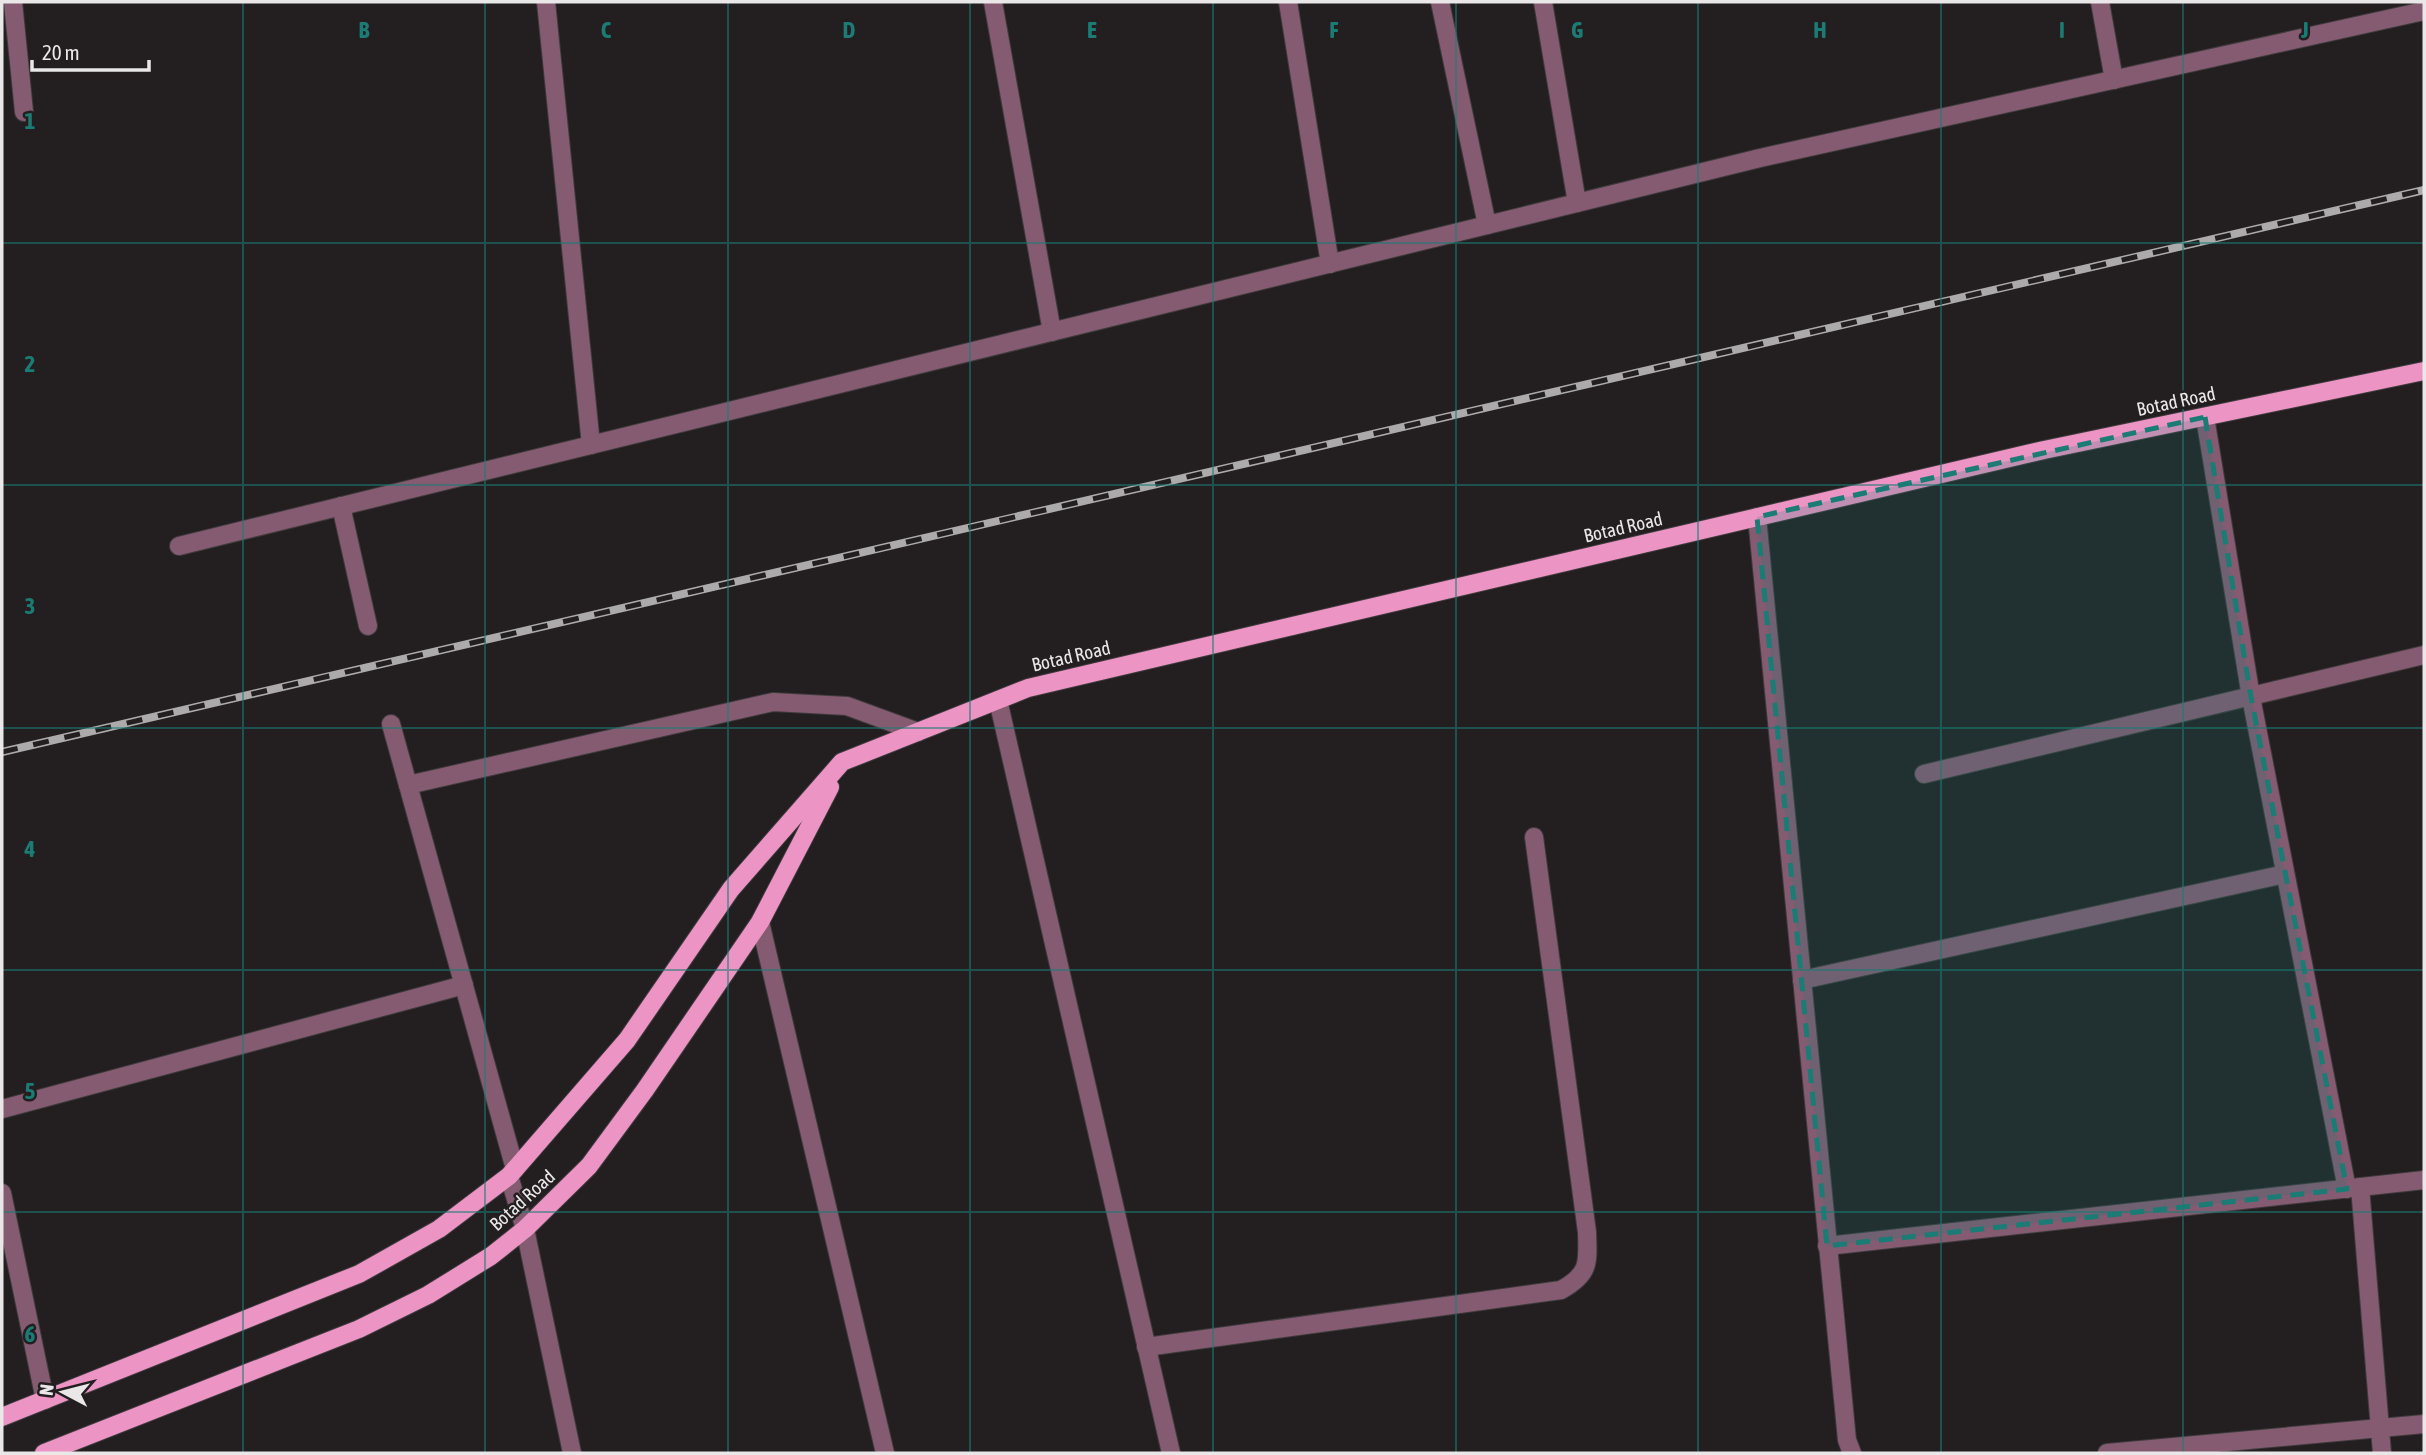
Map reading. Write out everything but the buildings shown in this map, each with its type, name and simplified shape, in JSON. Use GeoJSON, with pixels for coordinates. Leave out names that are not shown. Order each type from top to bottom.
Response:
{"type":"FeatureCollection","features":[{"type":"Feature","properties":{"kind":"main road","name":"Botad Road"},"geometry":{"type":"LineString","coordinates":[[2,1417],[359,1274],[439,1229],[512,1172],[627,1040],[732,889],[842,762],[1028,688],[2044,450],[2424,371]]}},
{"type":"Feature","properties":{"kind":"main road","name":"Botad Road"},"geometry":{"type":"LineString","coordinates":[[44,1453],[359,1329],[428,1295],[491,1256],[525,1229],[589,1166],[645,1090],[760,922],[842,762]]}},
{"type":"Feature","properties":{"kind":"street"},"geometry":{"type":"LineString","coordinates":[[13,2],[24,112]]}},
{"type":"Feature","properties":{"kind":"street"},"geometry":{"type":"LineString","coordinates":[[546,2],[592,445]]}},
{"type":"Feature","properties":{"kind":"street"},"geometry":{"type":"LineString","coordinates":[[993,2],[1052,332]]}},
{"type":"Feature","properties":{"kind":"street"},"geometry":{"type":"LineString","coordinates":[[1289,2],[1330,264]]}},
{"type":"Feature","properties":{"kind":"street"},"geometry":{"type":"LineString","coordinates":[[1440,2],[1487,225]]}},
{"type":"Feature","properties":{"kind":"street"},"geometry":{"type":"LineString","coordinates":[[1543,2],[1577,203]]}},
{"type":"Feature","properties":{"kind":"street"},"geometry":{"type":"LineString","coordinates":[[2100,2],[2114,80]]}},
{"type":"Feature","properties":{"kind":"street"},"geometry":{"type":"LineString","coordinates":[[179,545],[1760,158],[2424,11]]}},
{"type":"Feature","properties":{"kind":"street"},"geometry":{"type":"LineString","coordinates":[[2205,417],[2251,697],[2353,1188],[2382,1453]]}},
{"type":"Feature","properties":{"kind":"street"},"geometry":{"type":"LineString","coordinates":[[341,506],[368,626]]}},
{"type":"Feature","properties":{"kind":"street"},"geometry":{"type":"LineString","coordinates":[[1758,517],[1827,1246],[1847,1440],[1852,1453]]}},
{"type":"Feature","properties":{"kind":"street"},"geometry":{"type":"LineString","coordinates":[[1924,774],[2424,654]]}},
{"type":"Feature","properties":{"kind":"street"},"geometry":{"type":"LineString","coordinates":[[998,700],[1171,1453]]}},
{"type":"Feature","properties":{"kind":"street"},"geometry":{"type":"LineString","coordinates":[[408,785],[773,702],[847,706],[918,732]]}},
{"type":"Feature","properties":{"kind":"street"},"geometry":{"type":"LineString","coordinates":[[391,724],[464,985],[512,1172],[572,1453]]}},
{"type":"Feature","properties":{"kind":"street"},"geometry":{"type":"LineString","coordinates":[[1146,1347],[1561,1290],[1579,1280],[1588,1258],[1587,1231],[1534,837]]}},
{"type":"Feature","properties":{"kind":"street"},"geometry":{"type":"LineString","coordinates":[[1802,980],[2286,874]]}},
{"type":"Feature","properties":{"kind":"street"},"geometry":{"type":"LineString","coordinates":[[760,922],[886,1453]]}},
{"type":"Feature","properties":{"kind":"street"},"geometry":{"type":"LineString","coordinates":[[2,1110],[464,985]]}},
{"type":"Feature","properties":{"kind":"street"},"geometry":{"type":"LineString","coordinates":[[1827,1246],[2424,1180]]}},
{"type":"Feature","properties":{"kind":"street"},"geometry":{"type":"LineString","coordinates":[[2,1193],[45,1400]]}},
{"type":"Feature","properties":{"kind":"street"},"geometry":{"type":"LineString","coordinates":[[2107,1453],[2424,1424]]}},
{"type":"Feature","properties":{"kind":"highlighted area"},"geometry":{"type":"Polygon","coordinates":[[[2205,417],[2251,697],[2347,1189],[1827,1246],[1757,517],[2205,417]]]}},
{"type":"Feature","properties":{"kind":"railway"},"geometry":{"type":"LineString","coordinates":[[2,752],[2424,190]]}}]}
